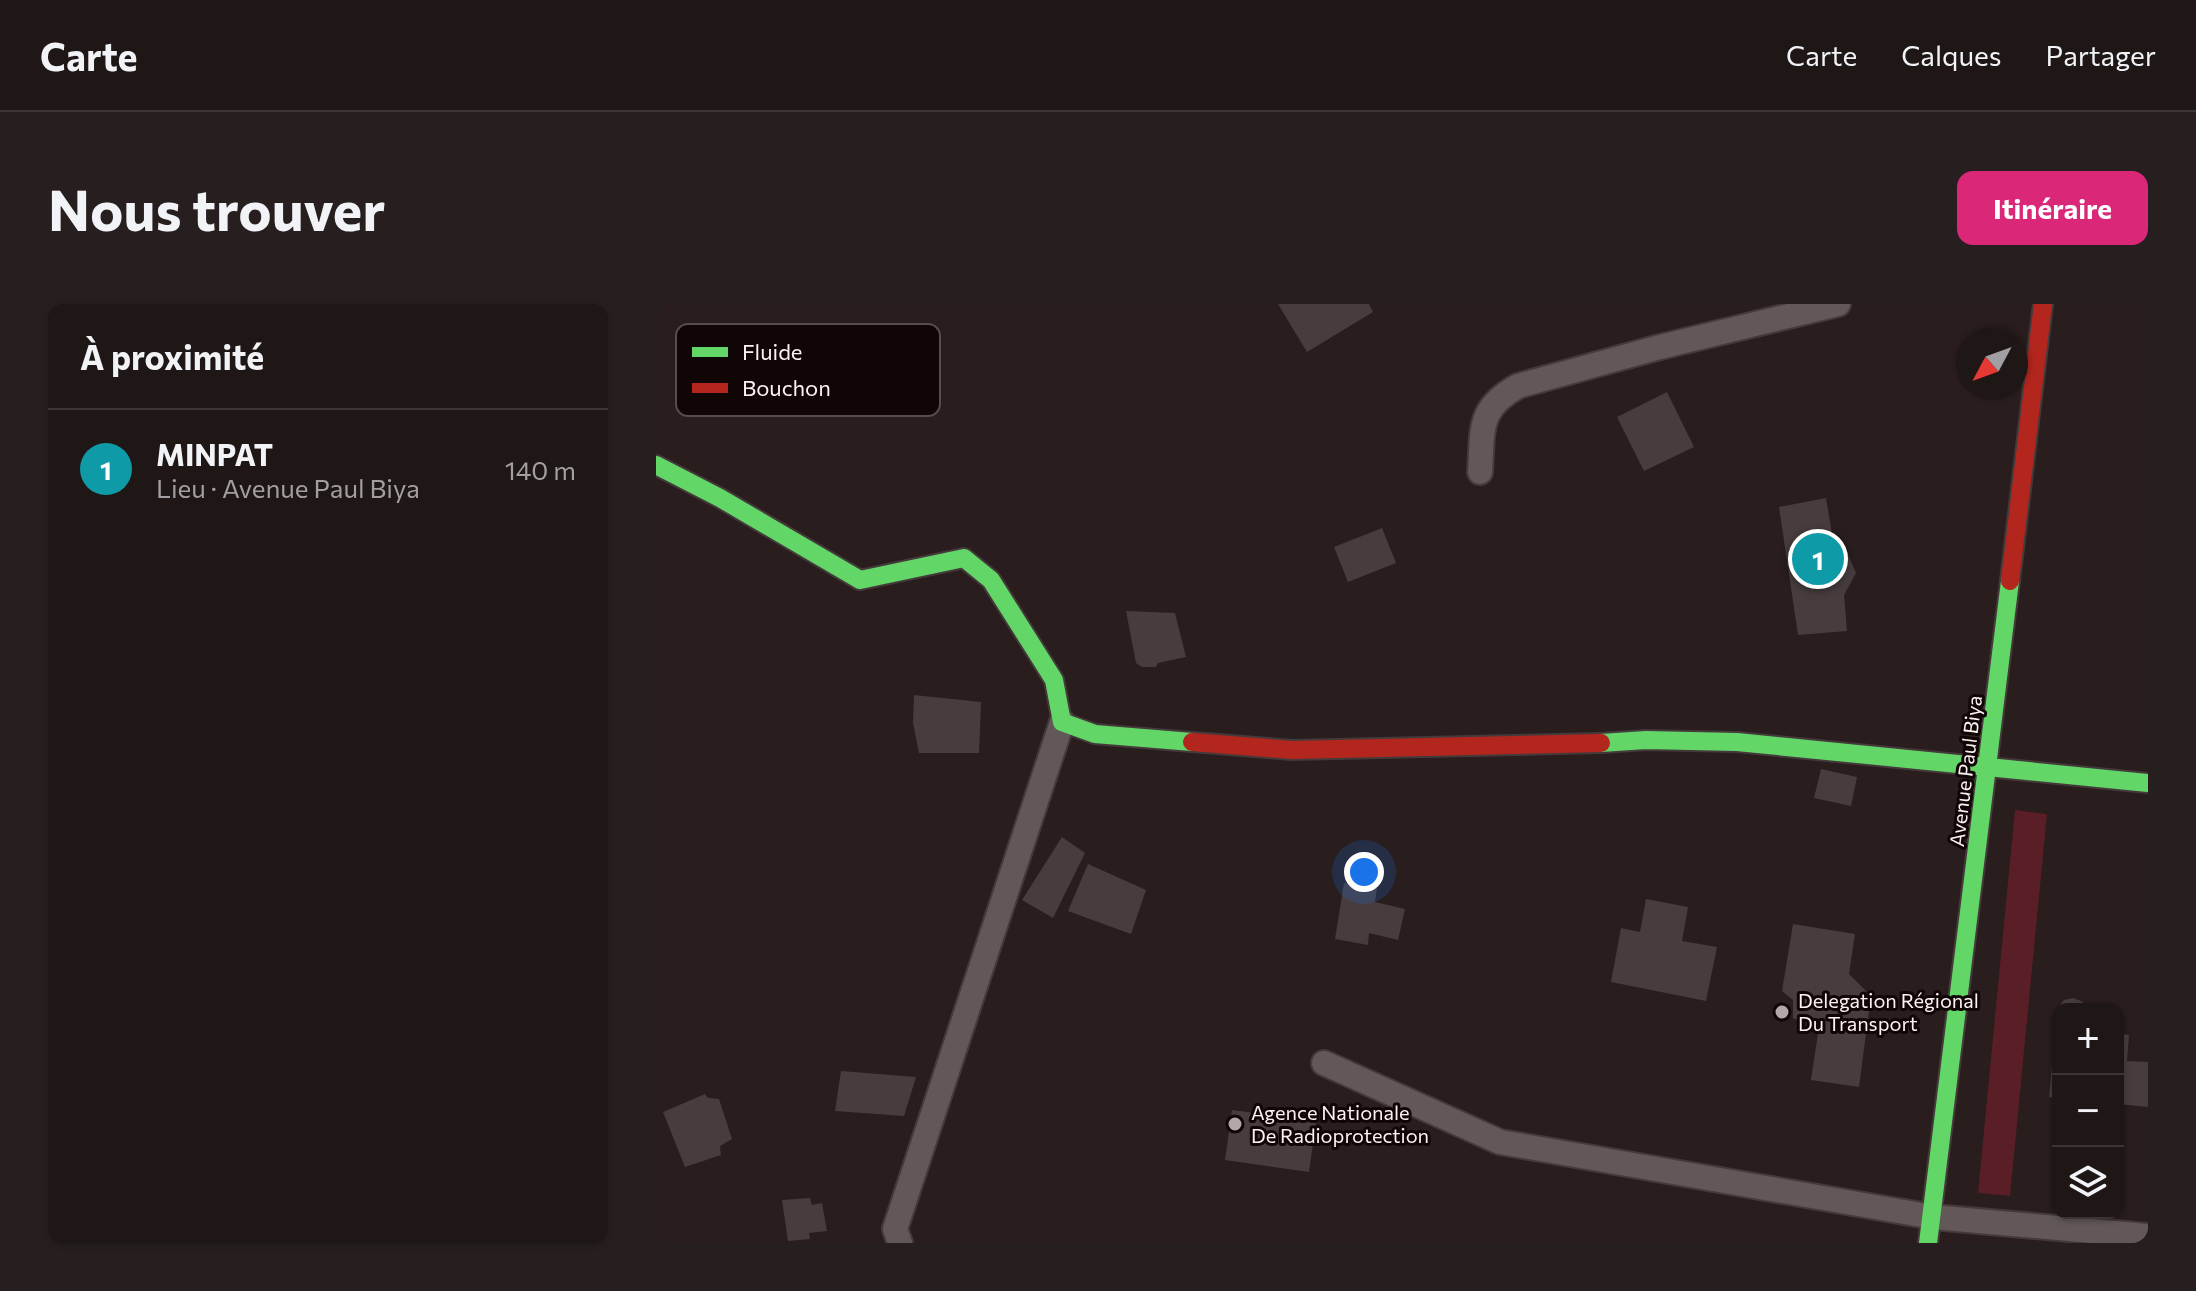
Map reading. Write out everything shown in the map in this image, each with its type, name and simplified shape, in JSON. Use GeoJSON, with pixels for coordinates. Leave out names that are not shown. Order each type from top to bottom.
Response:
{"type":"FeatureCollection","features":[{"type":"Feature","properties":{"kind":"street"},"geometry":{"type":"LineString","coordinates":[[1480,472],[1483,426],[1489,409],[1498,397],[1518,386],[1660,347],[1838,304]]}},
{"type":"Feature","properties":{"kind":"street","name":"Avenue Paul Biya"},"geometry":{"type":"LineString","coordinates":[[1928,1243],[2043,304]]}},
{"type":"Feature","properties":{"kind":"street"},"geometry":{"type":"LineString","coordinates":[[656,465],[720,498],[860,580],[964,558],[991,580],[1054,680],[1062,722],[895,1229],[900,1243]]}},
{"type":"Feature","properties":{"kind":"street"},"geometry":{"type":"LineString","coordinates":[[1062,722],[1095,734],[1292,750],[1548,746],[1646,740],[1737,742],[2148,783]]}},
{"type":"Feature","properties":{"kind":"street"},"geometry":{"type":"LineString","coordinates":[[1324,1063],[1500,1142],[1933,1217],[1979,1232],[2148,1236]]}},
{"type":"Feature","properties":{"kind":"shaded area"},"geometry":{"type":"Polygon","coordinates":[[[2015,810],[2047,814],[2010,1196],[1978,1193],[2015,810]]]}},
{"type":"Feature","properties":{"kind":"building"},"geometry":{"type":"Polygon","coordinates":[[[1278,304],[1369,304],[1373,312],[1307,352],[1278,304]]]}},
{"type":"Feature","properties":{"kind":"building"},"geometry":{"type":"Polygon","coordinates":[[[1667,392],[1694,447],[1644,471],[1617,417],[1667,392]]]}},
{"type":"Feature","properties":{"kind":"building"},"geometry":{"type":"Polygon","coordinates":[[[1826,498],[1834,546],[1844,545],[1856,573],[1844,595],[1847,631],[1798,635],[1779,507],[1826,498]]]}},
{"type":"Feature","properties":{"kind":"building"},"geometry":{"type":"Polygon","coordinates":[[[1382,528],[1396,563],[1348,582],[1334,547],[1382,528]]]}},
{"type":"Feature","properties":{"kind":"building"},"geometry":{"type":"Polygon","coordinates":[[[1126,611],[1175,613],[1186,657],[1158,663],[1156,667],[1142,667],[1136,663],[1126,611]]]}},
{"type":"Feature","properties":{"kind":"building"},"geometry":{"type":"Polygon","coordinates":[[[914,695],[981,702],[979,753],[919,753],[913,723],[914,695]]]}},
{"type":"Feature","properties":{"kind":"building"},"geometry":{"type":"Polygon","coordinates":[[[1821,769],[1857,777],[1851,806],[1814,798],[1821,769]]]}},
{"type":"Feature","properties":{"kind":"building"},"geometry":{"type":"Polygon","coordinates":[[[1062,837],[1085,853],[1053,918],[1022,900],[1062,837]]]}},
{"type":"Feature","properties":{"kind":"building"},"geometry":{"type":"Polygon","coordinates":[[[1088,864],[1146,890],[1131,934],[1068,911],[1088,864]]]}},
{"type":"Feature","properties":{"kind":"building"},"geometry":{"type":"Polygon","coordinates":[[[1344,883],[1377,888],[1375,902],[1405,909],[1398,940],[1369,933],[1368,945],[1335,939],[1344,883]]]}},
{"type":"Feature","properties":{"kind":"building"},"geometry":{"type":"Polygon","coordinates":[[[1646,899],[1688,907],[1682,941],[1717,947],[1706,1001],[1611,982],[1621,928],[1640,932],[1646,899]]]}},
{"type":"Feature","properties":{"kind":"building"},"geometry":{"type":"Polygon","coordinates":[[[1793,924],[1855,934],[1849,974],[1871,996],[1859,1087],[1811,1080],[1820,1020],[1802,1022],[1793,1018],[1793,1000],[1782,991],[1793,924]]]}},
{"type":"Feature","properties":{"kind":"building"},"geometry":{"type":"Polygon","coordinates":[[[2073,998],[2083,1003],[2062,1003],[2073,998]]]}},
{"type":"Feature","properties":{"kind":"building"},"geometry":{"type":"Polygon","coordinates":[[[2124,1034],[2129,1035],[2127,1061],[2148,1062],[2148,1107],[2124,1105],[2124,1034]]]}},
{"type":"Feature","properties":{"kind":"building"},"geometry":{"type":"Polygon","coordinates":[[[2052,1066],[2052,1097],[2049,1097],[2052,1066]]]}},
{"type":"Feature","properties":{"kind":"building"},"geometry":{"type":"Polygon","coordinates":[[[841,1071],[916,1077],[904,1116],[835,1111],[841,1071]]]}},
{"type":"Feature","properties":{"kind":"building"},"geometry":{"type":"Polygon","coordinates":[[[705,1094],[708,1098],[719,1099],[732,1139],[720,1146],[721,1155],[685,1167],[663,1112],[705,1094]]]}},
{"type":"Feature","properties":{"kind":"building"},"geometry":{"type":"Polygon","coordinates":[[[1232,1110],[1316,1121],[1309,1172],[1225,1160],[1232,1110]]]}},
{"type":"Feature","properties":{"kind":"building"},"geometry":{"type":"Polygon","coordinates":[[[810,1198],[812,1205],[822,1203],[827,1231],[809,1233],[810,1239],[788,1241],[782,1200],[810,1198]]]}},
{"type":"Feature","properties":{"kind":"traffic: fast"},"geometry":{"type":"LineString","coordinates":[[656,465],[720,498],[860,580],[964,558],[991,580],[1054,680],[1062,722],[1095,734],[1192,742]]}},
{"type":"Feature","properties":{"kind":"traffic: fast"},"geometry":{"type":"LineString","coordinates":[[1928,1243],[2010,581]]}},
{"type":"Feature","properties":{"kind":"traffic: fast"},"geometry":{"type":"LineString","coordinates":[[1601,743],[1646,740],[1737,742],[2148,783]]}},
{"type":"Feature","properties":{"kind":"traffic: jam"},"geometry":{"type":"LineString","coordinates":[[2010,581],[2043,304]]}},
{"type":"Feature","properties":{"kind":"traffic: jam"},"geometry":{"type":"LineString","coordinates":[[1192,742],[1292,750],[1601,743]]}},
{"type":"Feature","properties":{"kind":"place","name":"MINPAT"},"geometry":{"type":"Point","coordinates":[1818,559]}},
{"type":"Feature","properties":{"kind":"place","name":"Delegation Régional Du Transport"},"geometry":{"type":"Point","coordinates":[1782,1012]}},
{"type":"Feature","properties":{"kind":"place","name":"Agence Nationale De Radioprotection"},"geometry":{"type":"Point","coordinates":[1235,1124]}}]}
